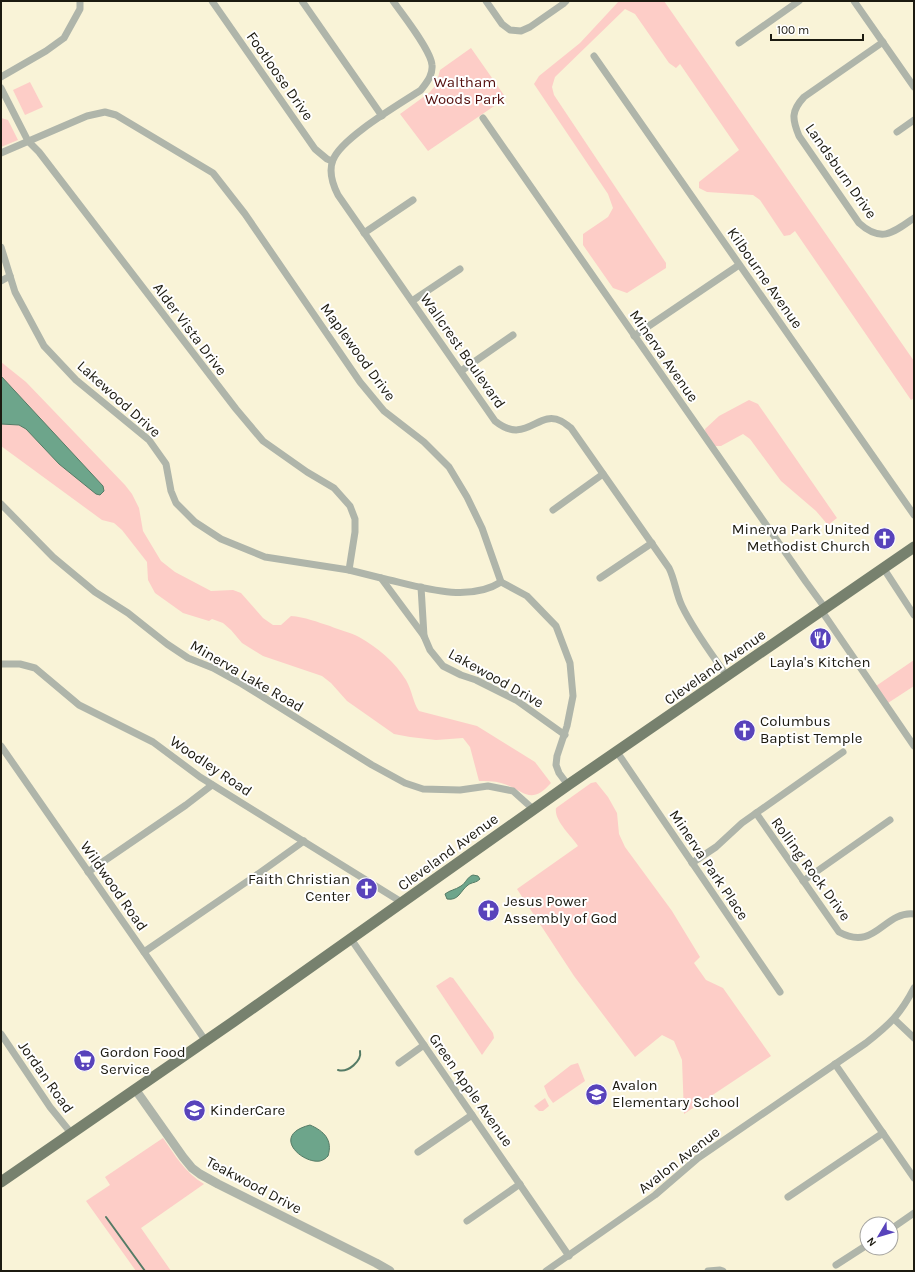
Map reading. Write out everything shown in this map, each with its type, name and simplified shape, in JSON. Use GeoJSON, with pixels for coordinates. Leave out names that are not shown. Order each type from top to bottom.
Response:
{"type":"FeatureCollection","features":[{"type":"Feature","properties":{"kind":"main road","name":"Cleveland Avenue"},"geometry":{"type":"LineString","coordinates":[[1,1182],[351,939],[533,809],[914,547]]}},
{"type":"Feature","properties":{"kind":"street"},"geometry":{"type":"LineString","coordinates":[[1,77],[46,51],[64,38],[80,8],[80,1]]}},
{"type":"Feature","properties":{"kind":"street","name":"Footloose Drive"},"geometry":{"type":"LineString","coordinates":[[212,1],[315,149],[327,159],[332,161]]}},
{"type":"Feature","properties":{"kind":"street"},"geometry":{"type":"LineString","coordinates":[[302,1],[382,116]]}},
{"type":"Feature","properties":{"kind":"street"},"geometry":{"type":"LineString","coordinates":[[332,161],[345,143],[421,90],[430,79],[432,65],[428,52],[393,1]]}},
{"type":"Feature","properties":{"kind":"street"},"geometry":{"type":"LineString","coordinates":[[486,1],[502,24],[510,30],[521,31],[530,27],[566,1]]}},
{"type":"Feature","properties":{"kind":"street"},"geometry":{"type":"LineString","coordinates":[[739,43],[799,1]]}},
{"type":"Feature","properties":{"kind":"street"},"geometry":{"type":"LineString","coordinates":[[854,1],[914,87]]}},
{"type":"Feature","properties":{"kind":"street","name":"Landsburn Drive"},"geometry":{"type":"LineString","coordinates":[[883,42],[804,97],[798,104],[793,119],[799,136],[859,223],[868,231],[879,234],[890,233],[914,218]]}},
{"type":"Feature","properties":{"kind":"street","name":"Kilbourne Avenue"},"geometry":{"type":"LineString","coordinates":[[594,56],[914,515]]}},
{"type":"Feature","properties":{"kind":"street","name":"Alder Vista Drive"},"geometry":{"type":"LineString","coordinates":[[1,88],[28,141],[39,152],[231,403],[263,441],[307,472],[334,488],[350,506],[355,519],[355,532],[349,570]]}},
{"type":"Feature","properties":{"kind":"street","name":"Maplewood Drive"},"geometry":{"type":"LineString","coordinates":[[1,153],[87,116],[105,112],[116,115],[213,173],[245,214],[360,382],[384,411],[424,442],[449,467],[467,497],[482,528],[501,582]]}},
{"type":"Feature","properties":{"kind":"street","name":"Minerva Avenue"},"geometry":{"type":"LineString","coordinates":[[484,118],[806,582],[914,746]]}},
{"type":"Feature","properties":{"kind":"street"},"geometry":{"type":"LineString","coordinates":[[897,132],[914,120]]}},
{"type":"Feature","properties":{"kind":"street","name":"Wallcrest Boulevard"},"geometry":{"type":"LineString","coordinates":[[332,161],[331,173],[333,185],[338,196],[495,421],[503,428],[514,430],[525,429],[546,419],[560,420],[571,428],[672,574],[687,617],[727,676]]}},
{"type":"Feature","properties":{"kind":"street"},"geometry":{"type":"LineString","coordinates":[[364,233],[413,200]]}},
{"type":"Feature","properties":{"kind":"street","name":"Lakewood Drive"},"geometry":{"type":"LineString","coordinates":[[1,248],[15,292],[44,346],[76,380],[149,440],[166,464],[171,491],[176,503],[195,522],[221,539],[265,557],[349,570],[381,578],[424,636],[430,650],[443,666],[461,675],[476,680],[516,700],[565,735]]}},
{"type":"Feature","properties":{"kind":"street"},"geometry":{"type":"LineString","coordinates":[[634,336],[739,265]]}},
{"type":"Feature","properties":{"kind":"street"},"geometry":{"type":"LineString","coordinates":[[412,301],[460,269]]}},
{"type":"Feature","properties":{"kind":"street"},"geometry":{"type":"LineString","coordinates":[[1,281],[10,276]]}},
{"type":"Feature","properties":{"kind":"street"},"geometry":{"type":"LineString","coordinates":[[460,371],[513,335]]}},
{"type":"Feature","properties":{"kind":"street"},"geometry":{"type":"LineString","coordinates":[[553,510],[603,474]]}},
{"type":"Feature","properties":{"kind":"street","name":"Minerva Lake Road"},"geometry":{"type":"LineString","coordinates":[[1,504],[53,558],[95,592],[128,613],[167,644],[188,658],[213,668],[242,684],[372,765],[405,783],[423,789],[460,790],[488,786],[513,791],[533,809]]}},
{"type":"Feature","properties":{"kind":"street"},"geometry":{"type":"LineString","coordinates":[[600,578],[652,543]]}},
{"type":"Feature","properties":{"kind":"street"},"geometry":{"type":"LineString","coordinates":[[884,569],[914,615]]}},
{"type":"Feature","properties":{"kind":"street"},"geometry":{"type":"LineString","coordinates":[[381,578],[450,593],[476,591],[501,582],[528,596],[556,626],[570,663],[573,696],[565,735],[557,756],[556,765],[559,773],[568,785]]}},
{"type":"Feature","properties":{"kind":"street","name":"Lakewood Drive"},"geometry":{"type":"LineString","coordinates":[[421,587],[424,636]]}},
{"type":"Feature","properties":{"kind":"street","name":"Woodley Road"},"geometry":{"type":"LineString","coordinates":[[1,664],[20,664],[35,668],[79,705],[153,742],[212,785],[403,902]]}},
{"type":"Feature","properties":{"kind":"street","name":"Wildwood Road"},"geometry":{"type":"LineString","coordinates":[[1,746],[205,1040]]}},
{"type":"Feature","properties":{"kind":"street","name":"Minerva Park Place"},"geometry":{"type":"LineString","coordinates":[[617,752],[780,992]]}},
{"type":"Feature","properties":{"kind":"street"},"geometry":{"type":"LineString","coordinates":[[692,863],[716,847],[742,823],[843,752]]}},
{"type":"Feature","properties":{"kind":"street"},"geometry":{"type":"LineString","coordinates":[[88,872],[186,805],[212,785]]}},
{"type":"Feature","properties":{"kind":"street","name":"Rolling Rock Drive"},"geometry":{"type":"LineString","coordinates":[[756,813],[839,932],[849,937],[861,938],[873,933],[894,919],[907,913],[914,914]]}},
{"type":"Feature","properties":{"kind":"street"},"geometry":{"type":"LineString","coordinates":[[803,881],[890,820]]}},
{"type":"Feature","properties":{"kind":"street"},"geometry":{"type":"LineString","coordinates":[[144,952],[304,841]]}},
{"type":"Feature","properties":{"kind":"street","name":"Green Apple Avenue"},"geometry":{"type":"LineString","coordinates":[[351,939],[569,1256]]}},
{"type":"Feature","properties":{"kind":"street","name":"Avalon Avenue"},"geometry":{"type":"LineString","coordinates":[[546,1271],[655,1195],[698,1158],[866,1043],[888,1026],[904,1007],[914,988]]}},
{"type":"Feature","properties":{"kind":"street"},"geometry":{"type":"LineString","coordinates":[[894,1019],[914,1038]]}},
{"type":"Feature","properties":{"kind":"street","name":"Jordan Road"},"geometry":{"type":"LineString","coordinates":[[1,1034],[50,1107],[71,1133]]}},
{"type":"Feature","properties":{"kind":"street"},"geometry":{"type":"LineString","coordinates":[[399,1063],[424,1045]]}},
{"type":"Feature","properties":{"kind":"street"},"geometry":{"type":"LineString","coordinates":[[835,1064],[914,1178]]}},
{"type":"Feature","properties":{"kind":"street","name":"Teakwood Drive"},"geometry":{"type":"LineString","coordinates":[[135,1089],[183,1157],[192,1168],[200,1174],[390,1271]]}},
{"type":"Feature","properties":{"kind":"street"},"geometry":{"type":"LineString","coordinates":[[418,1152],[472,1115]]}},
{"type":"Feature","properties":{"kind":"street"},"geometry":{"type":"LineString","coordinates":[[788,1197],[883,1133]]}},
{"type":"Feature","properties":{"kind":"street"},"geometry":{"type":"LineString","coordinates":[[467,1221],[520,1184]]}},
{"type":"Feature","properties":{"kind":"street"},"geometry":{"type":"LineString","coordinates":[[899,1223],[914,1213]]}},
{"type":"Feature","properties":{"kind":"street"},"geometry":{"type":"LineString","coordinates":[[836,1265],[859,1250]]}},
{"type":"Feature","properties":{"kind":"street"},"geometry":{"type":"LineString","coordinates":[[708,1271],[721,1270]]}},
{"type":"Feature","properties":{"kind":"green space"},"geometry":{"type":"Polygon","coordinates":[[[619,1],[664,1],[914,361],[914,398],[911,400],[795,231],[790,235],[784,236],[760,200],[753,195],[707,192],[699,188],[699,182],[739,150],[680,64],[676,68],[669,63],[635,14],[625,9],[555,77],[552,87],[554,95],[666,263],[666,268],[627,293],[613,288],[583,245],[583,234],[608,217],[613,208],[608,194],[534,84],[539,76],[580,43],[619,1]]]}},
{"type":"Feature","properties":{"kind":"green space","name":"Waltham Woods Park"},"geometry":{"type":"Polygon","coordinates":[[[471,48],[506,98],[428,151],[400,114],[429,93],[436,85],[440,70],[471,48]]]}},
{"type":"Feature","properties":{"kind":"green space"},"geometry":{"type":"Polygon","coordinates":[[[30,82],[43,107],[25,115],[13,90],[30,82]]]}},
{"type":"Feature","properties":{"kind":"green space"},"geometry":{"type":"Polygon","coordinates":[[[1,118],[8,120],[18,140],[1,147],[1,118]]]}},
{"type":"Feature","properties":{"kind":"green space"},"geometry":{"type":"Polygon","coordinates":[[[1,362],[26,382],[125,485],[132,494],[139,508],[143,531],[161,561],[175,572],[211,591],[233,590],[241,593],[263,618],[273,625],[281,625],[291,616],[311,620],[359,637],[379,650],[402,673],[419,711],[477,726],[535,762],[551,783],[544,790],[532,795],[526,794],[501,783],[493,781],[479,781],[470,747],[463,738],[436,740],[394,734],[347,701],[331,683],[322,676],[263,656],[242,643],[223,623],[212,619],[209,621],[183,613],[155,593],[148,580],[147,562],[122,530],[114,523],[102,520],[1,446],[1,424],[19,425],[26,429],[59,464],[104,491],[103,486],[1,376],[1,362]]]}},
{"type":"Feature","properties":{"kind":"green space"},"geometry":{"type":"Polygon","coordinates":[[[749,400],[758,404],[837,518],[828,525],[816,511],[781,481],[750,439],[743,434],[721,446],[715,446],[706,437],[705,429],[719,416],[749,400]]]}},
{"type":"Feature","properties":{"kind":"green space"},"geometry":{"type":"Polygon","coordinates":[[[914,660],[914,686],[888,703],[876,686],[914,660]]]}},
{"type":"Feature","properties":{"kind":"green space"},"geometry":{"type":"Polygon","coordinates":[[[596,782],[608,797],[617,813],[619,834],[625,847],[672,911],[700,957],[694,963],[706,980],[723,988],[771,1056],[684,1114],[682,1060],[674,1041],[662,1035],[635,1057],[574,976],[517,889],[578,846],[560,823],[556,813],[556,808],[591,783],[596,782]]]}},
{"type":"Feature","properties":{"kind":"green space"},"geometry":{"type":"Polygon","coordinates":[[[450,977],[453,978],[493,1033],[494,1038],[482,1055],[436,986],[450,977]]]}},
{"type":"Feature","properties":{"kind":"green space"},"geometry":{"type":"Polygon","coordinates":[[[578,1063],[585,1081],[553,1103],[544,1086],[571,1065],[578,1063]]]}},
{"type":"Feature","properties":{"kind":"green space"},"geometry":{"type":"Polygon","coordinates":[[[545,1098],[549,1106],[543,1111],[539,1111],[534,1106],[545,1098]]]}},
{"type":"Feature","properties":{"kind":"green space"},"geometry":{"type":"Polygon","coordinates":[[[163,1138],[191,1175],[204,1184],[141,1228],[171,1271],[136,1271],[86,1201],[110,1185],[105,1177],[163,1138]]]}},
{"type":"Feature","properties":{"kind":"shaded area"},"geometry":{"type":"Polygon","coordinates":[[[1,376],[103,486],[104,491],[100,495],[96,494],[59,464],[26,429],[19,425],[1,424],[1,376]]]}},
{"type":"Feature","properties":{"kind":"shaded area"},"geometry":{"type":"Polygon","coordinates":[[[473,875],[478,876],[480,879],[465,887],[457,897],[447,899],[445,894],[461,886],[469,877],[473,875]]]}},
{"type":"Feature","properties":{"kind":"shaded area"},"geometry":{"type":"Polygon","coordinates":[[[310,1125],[323,1133],[328,1141],[328,1156],[321,1161],[313,1161],[298,1154],[293,1148],[291,1142],[292,1135],[298,1130],[310,1125]]]}},
{"type":"Feature","properties":{"kind":"waterway"},"geometry":{"type":"LineString","coordinates":[[338,1070],[346,1070],[354,1065],[359,1059],[360,1051]]}},
{"type":"Feature","properties":{"kind":"waterway"},"geometry":{"type":"LineString","coordinates":[[106,1217],[145,1271]]}},
{"type":"Feature","properties":{"kind":"place","name":"Minerva Park United Methodist Church"},"geometry":{"type":"Point","coordinates":[885,538]}},
{"type":"Feature","properties":{"kind":"place","name":"Layla's Kitchen"},"geometry":{"type":"Point","coordinates":[820,639]}},
{"type":"Feature","properties":{"kind":"place","name":"Columbus Baptist Temple"},"geometry":{"type":"Point","coordinates":[744,730]}},
{"type":"Feature","properties":{"kind":"place","name":"Faith Christian Center"},"geometry":{"type":"Point","coordinates":[366,888]}},
{"type":"Feature","properties":{"kind":"place","name":"Jesus Power Assembly of God"},"geometry":{"type":"Point","coordinates":[488,910]}},
{"type":"Feature","properties":{"kind":"place","name":"Gordon Food Service"},"geometry":{"type":"Point","coordinates":[85,1061]}},
{"type":"Feature","properties":{"kind":"place","name":"Avalon Elementary School"},"geometry":{"type":"Point","coordinates":[596,1094]}},
{"type":"Feature","properties":{"kind":"place","name":"KinderCare"},"geometry":{"type":"Point","coordinates":[194,1110]}}]}
